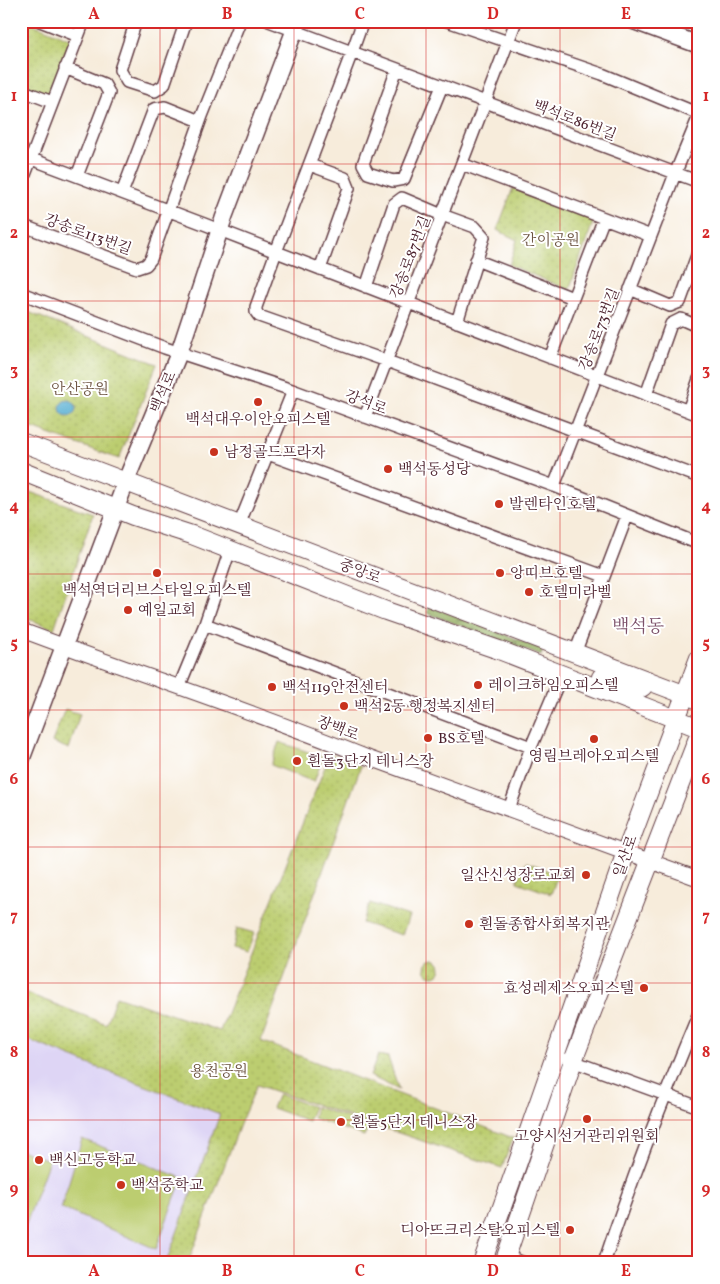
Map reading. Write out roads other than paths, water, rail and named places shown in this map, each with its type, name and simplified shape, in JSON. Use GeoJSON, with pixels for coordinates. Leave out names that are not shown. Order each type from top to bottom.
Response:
{"type":"FeatureCollection","features":[{"type":"Feature","properties":{"kind":"main road"},"geometry":{"type":"LineString","coordinates":[[634,21],[699,46]]}},
{"type":"Feature","properties":{"kind":"main road","name":"백석로"},"geometry":{"type":"LineString","coordinates":[[21,760],[115,509],[179,352],[220,230],[296,26]]}},
{"type":"Feature","properties":{"kind":"main road","name":"중앙로"},"geometry":{"type":"LineString","coordinates":[[21,442],[692,697]]}},
{"type":"Feature","properties":{"kind":"main road","name":"중앙로"},"geometry":{"type":"LineString","coordinates":[[21,471],[115,509],[192,535],[386,611],[499,650],[699,728]]}},
{"type":"Feature","properties":{"kind":"main road","name":"일산로"},"geometry":{"type":"LineString","coordinates":[[482,1263],[626,852],[676,719],[692,697],[699,658]]}},
{"type":"Feature","properties":{"kind":"main road"},"geometry":{"type":"LineString","coordinates":[[588,684],[600,677],[635,689],[641,689],[647,680]]}},
{"type":"Feature","properties":{"kind":"main road","name":"일산로"},"geometry":{"type":"LineString","coordinates":[[505,1259],[573,1061],[699,735]]}},
{"type":"Feature","properties":{"kind":"street"},"geometry":{"type":"LineString","coordinates":[[40,21],[78,36]]}},
{"type":"Feature","properties":{"kind":"street"},"geometry":{"type":"LineString","coordinates":[[21,185],[26,157],[52,102],[84,21]]}},
{"type":"Feature","properties":{"kind":"street"},"geometry":{"type":"LineString","coordinates":[[136,21],[120,70],[127,82],[155,91],[164,85],[186,21]]}},
{"type":"Feature","properties":{"kind":"street"},"geometry":{"type":"LineString","coordinates":[[169,211],[201,119],[240,21]]}},
{"type":"Feature","properties":{"kind":"street","name":"백석로86번길"},"geometry":{"type":"LineString","coordinates":[[269,21],[296,26],[352,52],[699,182]]}},
{"type":"Feature","properties":{"kind":"street"},"geometry":{"type":"LineString","coordinates":[[363,21],[276,252],[256,307],[256,312],[259,316],[387,361],[699,478]]}},
{"type":"Feature","properties":{"kind":"street"},"geometry":{"type":"LineString","coordinates":[[447,21],[508,43]]}},
{"type":"Feature","properties":{"kind":"street","name":"강송로87번길"},"geometry":{"type":"LineString","coordinates":[[365,417],[516,21]]}},
{"type":"Feature","properties":{"kind":"street","name":"강송로73번길"},"geometry":{"type":"LineString","coordinates":[[508,43],[602,74],[699,115],[554,486]]}},
{"type":"Feature","properties":{"kind":"street"},"geometry":{"type":"LineString","coordinates":[[65,68],[104,84],[109,94],[77,176]]}},
{"type":"Feature","properties":{"kind":"street"},"geometry":{"type":"LineString","coordinates":[[397,69],[362,164],[368,173],[393,181],[404,179],[442,86]]}},
{"type":"Feature","properties":{"kind":"street"},"geometry":{"type":"LineString","coordinates":[[21,90],[52,102]]}},
{"type":"Feature","properties":{"kind":"street"},"geometry":{"type":"LineString","coordinates":[[122,193],[154,109],[165,107],[201,119]]}},
{"type":"Feature","properties":{"kind":"street"},"geometry":{"type":"LineString","coordinates":[[26,157],[693,413],[699,379]]}},
{"type":"Feature","properties":{"kind":"street"},"geometry":{"type":"LineString","coordinates":[[310,164],[345,178],[349,188],[320,269]]}},
{"type":"Feature","properties":{"kind":"street"},"geometry":{"type":"LineString","coordinates":[[462,164],[651,236]]}},
{"type":"Feature","properties":{"kind":"street"},"geometry":{"type":"LineString","coordinates":[[366,287],[394,204],[402,198],[476,227],[484,237],[456,322]]}},
{"type":"Feature","properties":{"kind":"street","name":"강송로113번길"},"geometry":{"type":"LineString","coordinates":[[21,224],[137,268],[146,266],[151,259],[169,211]]}},
{"type":"Feature","properties":{"kind":"street"},"geometry":{"type":"LineString","coordinates":[[550,358],[604,218]]}},
{"type":"Feature","properties":{"kind":"street"},"geometry":{"type":"LineString","coordinates":[[630,289],[670,306],[680,302],[699,250]]}},
{"type":"Feature","properties":{"kind":"street"},"geometry":{"type":"LineString","coordinates":[[476,260],[573,298]]}},
{"type":"Feature","properties":{"kind":"street","name":"강석로"},"geometry":{"type":"LineString","coordinates":[[21,293],[179,352],[292,390],[554,486],[699,544]]}},
{"type":"Feature","properties":{"kind":"street"},"geometry":{"type":"LineString","coordinates":[[646,395],[671,324],[680,319],[699,327]]}},
{"type":"Feature","properties":{"kind":"street"},"geometry":{"type":"LineString","coordinates":[[239,525],[292,390]]}},
{"type":"Feature","properties":{"kind":"street"},"geometry":{"type":"LineString","coordinates":[[268,454],[604,576]]}},
{"type":"Feature","properties":{"kind":"street"},"geometry":{"type":"LineString","coordinates":[[575,653],[627,516]]}},
{"type":"Feature","properties":{"kind":"street"},"geometry":{"type":"LineString","coordinates":[[179,686],[205,624],[230,550]]}},
{"type":"Feature","properties":{"kind":"street"},"geometry":{"type":"LineString","coordinates":[[205,624],[531,747]]}},
{"type":"Feature","properties":{"kind":"street","name":"장백로"},"geometry":{"type":"LineString","coordinates":[[21,630],[179,686],[699,879]]}},
{"type":"Feature","properties":{"kind":"street"},"geometry":{"type":"LineString","coordinates":[[509,809],[531,747],[562,674]]}},
{"type":"Feature","properties":{"kind":"street"},"geometry":{"type":"LineString","coordinates":[[604,1263],[625,1200],[699,1013]]}},
{"type":"Feature","properties":{"kind":"street"},"geometry":{"type":"LineString","coordinates":[[555,1054],[699,1107]]}},
{"type":"Feature","properties":{"kind":"street"},"geometry":{"type":"LineString","coordinates":[[505,1259],[524,1263]]}},
{"type":"Feature","properties":{"kind":"water"},"geometry":{"type":"Polygon","coordinates":[[[68,400],[74,402],[76,408],[74,414],[68,416],[62,414],[60,408],[62,402],[68,400]]]}},
{"type":"Feature","properties":{"kind":"place","name":"백석대우이안오피스텔"},"geometry":{"type":"Point","coordinates":[258,402]}},
{"type":"Feature","properties":{"kind":"place","name":"남정골드프라자"},"geometry":{"type":"Point","coordinates":[214,452]}},
{"type":"Feature","properties":{"kind":"place","name":"백석동성당"},"geometry":{"type":"Point","coordinates":[388,469]}},
{"type":"Feature","properties":{"kind":"place","name":"발렌타인호텔"},"geometry":{"type":"Point","coordinates":[499,504]}},
{"type":"Feature","properties":{"kind":"place","name":"백석역더리브스타일오피스텔"},"geometry":{"type":"Point","coordinates":[157,573]}},
{"type":"Feature","properties":{"kind":"place","name":"앙띠브호텔"},"geometry":{"type":"Point","coordinates":[500,573]}},
{"type":"Feature","properties":{"kind":"place","name":"호텔미라벨"},"geometry":{"type":"Point","coordinates":[529,592]}},
{"type":"Feature","properties":{"kind":"place","name":"예일교회"},"geometry":{"type":"Point","coordinates":[128,610]}},
{"type":"Feature","properties":{"kind":"place","name":"레이크하임오피스텔"},"geometry":{"type":"Point","coordinates":[478,685]}},
{"type":"Feature","properties":{"kind":"place","name":"백석119안전센터"},"geometry":{"type":"Point","coordinates":[272,687]}},
{"type":"Feature","properties":{"kind":"place","name":"백석2동 행정복지센터"},"geometry":{"type":"Point","coordinates":[344,706]}},
{"type":"Feature","properties":{"kind":"place","name":"BS호텔"},"geometry":{"type":"Point","coordinates":[428,738]}},
{"type":"Feature","properties":{"kind":"place","name":"영림브레아오피스텔"},"geometry":{"type":"Point","coordinates":[594,739]}},
{"type":"Feature","properties":{"kind":"place","name":"흰돌3단지 테니스장"},"geometry":{"type":"Point","coordinates":[297,761]}},
{"type":"Feature","properties":{"kind":"place","name":"일산신성장로교회"},"geometry":{"type":"Point","coordinates":[586,875]}},
{"type":"Feature","properties":{"kind":"place","name":"흰돌종합사회복지관"},"geometry":{"type":"Point","coordinates":[469,924]}},
{"type":"Feature","properties":{"kind":"place","name":"효성레제스오피스텔"},"geometry":{"type":"Point","coordinates":[644,988]}},
{"type":"Feature","properties":{"kind":"place","name":"고양시선거관리위원회"},"geometry":{"type":"Point","coordinates":[587,1119]}},
{"type":"Feature","properties":{"kind":"place","name":"흰돌5단지 테니스장"},"geometry":{"type":"Point","coordinates":[341,1122]}},
{"type":"Feature","properties":{"kind":"place","name":"백신고등학교"},"geometry":{"type":"Point","coordinates":[39,1160]}},
{"type":"Feature","properties":{"kind":"place","name":"백석중학교"},"geometry":{"type":"Point","coordinates":[121,1185]}},
{"type":"Feature","properties":{"kind":"place","name":"디아뜨크리스탈오피스텔"},"geometry":{"type":"Point","coordinates":[570,1230]}},
{"type":"Feature","properties":{"kind":"district","name":"백석동"},"geometry":{"type":"Point","coordinates":[638,626]}},
{"type":"Feature","properties":{"kind":"park label","name":"간이공원"},"geometry":{"type":"Point","coordinates":[551,240]}},
{"type":"Feature","properties":{"kind":"park label","name":"안산공원"},"geometry":{"type":"Point","coordinates":[80,389]}},
{"type":"Feature","properties":{"kind":"park label","name":"용천공원"},"geometry":{"type":"Point","coordinates":[219,1071]}}]}
